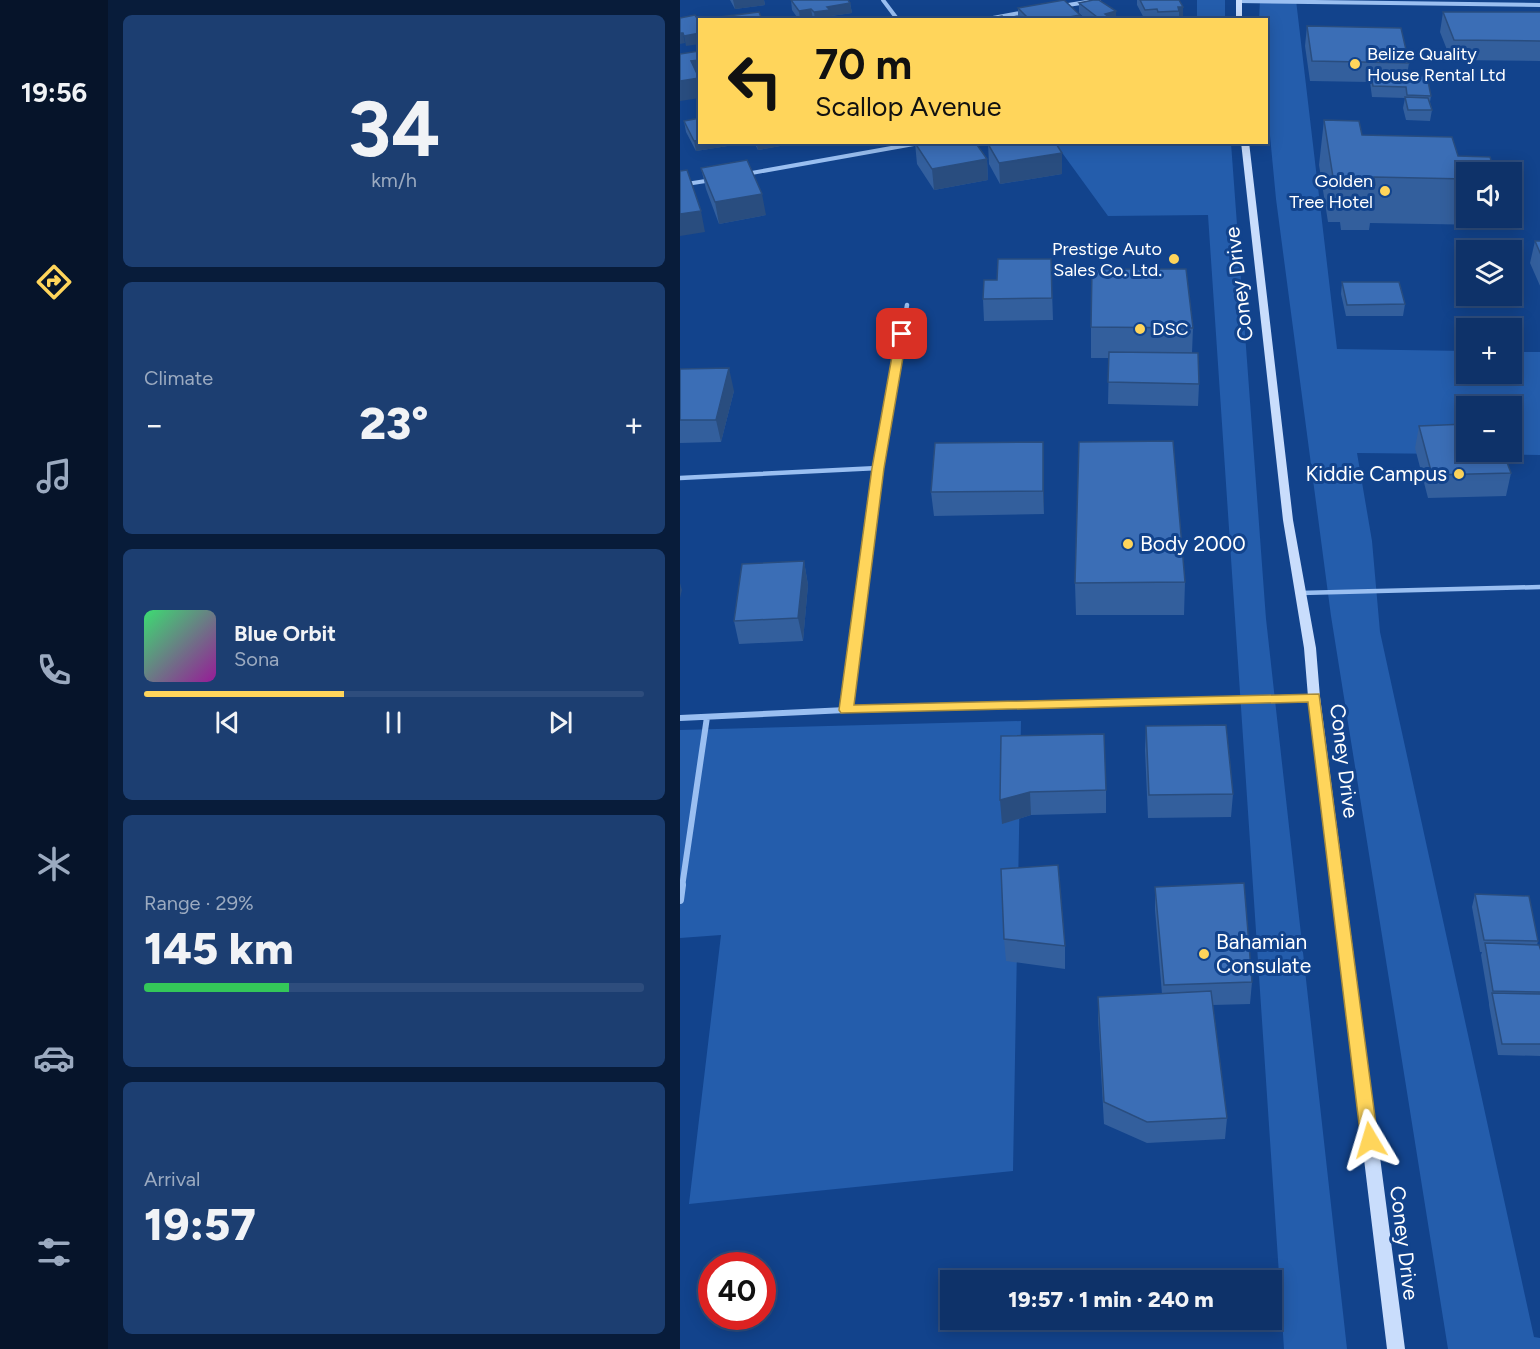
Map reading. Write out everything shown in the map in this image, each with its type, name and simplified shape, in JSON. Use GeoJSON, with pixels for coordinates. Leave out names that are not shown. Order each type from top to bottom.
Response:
{"type":"FeatureCollection","features":[{"type":"Feature","properties":{"kind":"street"},"geometry":{"type":"LineString","coordinates":[[883,0],[896,18]]}},
{"type":"Feature","properties":{"kind":"street"},"geometry":{"type":"LineString","coordinates":[[1052,8],[1100,0]]}},
{"type":"Feature","properties":{"kind":"street"},"geometry":{"type":"LineString","coordinates":[[1239,18],[1239,1],[1541,5]]}},
{"type":"Feature","properties":{"kind":"street"},"geometry":{"type":"LineString","coordinates":[[994,18],[1029,12]]}},
{"type":"Feature","properties":{"kind":"street"},"geometry":{"type":"LineString","coordinates":[[738,175],[913,144]]}},
{"type":"Feature","properties":{"kind":"street","name":"Coney Drive"},"geometry":{"type":"LineString","coordinates":[[1245,144],[1287,508],[1310,648],[1314,697],[1396,1349]]}},
{"type":"Feature","properties":{"kind":"street"},"geometry":{"type":"LineString","coordinates":[[680,185],[715,179]]}},
{"type":"Feature","properties":{"kind":"street"},"geometry":{"type":"LineString","coordinates":[[846,710],[878,468],[907,305]]}},
{"type":"Feature","properties":{"kind":"street"},"geometry":{"type":"LineString","coordinates":[[680,478],[878,468]]}},
{"type":"Feature","properties":{"kind":"street"},"geometry":{"type":"LineString","coordinates":[[680,718],[846,710],[1314,697]]}},
{"type":"Feature","properties":{"kind":"street"},"geometry":{"type":"LineString","coordinates":[[680,900],[707,717]]}},
{"type":"Feature","properties":{"kind":"lane"},"geometry":{"type":"LineString","coordinates":[[1300,593],[1541,587]]}},
{"type":"Feature","properties":{"kind":"shaded area"},"geometry":{"type":"Polygon","coordinates":[[[1197,0],[1225,0],[1225,18],[1197,18],[1197,0]]]}},
{"type":"Feature","properties":{"kind":"shaded area"},"geometry":{"type":"Polygon","coordinates":[[[1260,0],[1296,0],[1337,349],[1456,351],[1456,384],[1522,384],[1522,352],[1540,352],[1540,455],[1522,455],[1522,396],[1456,396],[1456,454],[1357,453],[1372,541],[1380,632],[1534,1337],[1540,1338],[1540,1349],[1448,1349],[1331,616],[1276,199],[1268,115],[1268,18],[1259,18],[1260,0]]]}},
{"type":"Feature","properties":{"kind":"shaded area"},"geometry":{"type":"Polygon","coordinates":[[[1056,144],[1231,144],[1266,619],[1347,1349],[1284,1349],[1282,1270],[1279,1270],[1208,215],[1108,216],[1056,144]]]}},
{"type":"Feature","properties":{"kind":"shaded area"},"geometry":{"type":"Polygon","coordinates":[[[1021,721],[1013,1171],[689,1204],[721,935],[680,938],[680,730],[1021,721]]]}},
{"type":"Feature","properties":{"kind":"building"},"geometry":{"type":"Polygon","coordinates":[[[791,0],[848,0],[850,3],[827,7],[830,10],[814,12],[811,9],[799,11],[791,0]]]}},
{"type":"Feature","properties":{"kind":"building"},"geometry":{"type":"Polygon","coordinates":[[[1064,0],[1080,15],[1064,18],[1028,18],[1018,8],[1064,0]]]}},
{"type":"Feature","properties":{"kind":"building"},"geometry":{"type":"Polygon","coordinates":[[[1099,0],[1116,11],[1105,14],[1110,18],[1098,18],[1079,3],[1099,0]]]}},
{"type":"Feature","properties":{"kind":"building"},"geometry":{"type":"Polygon","coordinates":[[[1140,0],[1179,0],[1183,7],[1178,7],[1179,11],[1145,10],[1140,0]]]}},
{"type":"Feature","properties":{"kind":"building"},"geometry":{"type":"Polygon","coordinates":[[[759,12],[761,18],[720,18],[759,12]]]}},
{"type":"Feature","properties":{"kind":"building"},"geometry":{"type":"Polygon","coordinates":[[[1443,12],[1541,12],[1541,41],[1454,40],[1443,12]]]}},
{"type":"Feature","properties":{"kind":"building"},"geometry":{"type":"Polygon","coordinates":[[[695,15],[698,20],[698,33],[684,36],[680,33],[680,18],[695,15]]]}},
{"type":"Feature","properties":{"kind":"building"},"geometry":{"type":"Polygon","coordinates":[[[1307,26],[1401,28],[1409,63],[1312,61],[1307,26]]]}},
{"type":"Feature","properties":{"kind":"building"},"geometry":{"type":"Polygon","coordinates":[[[698,51],[698,60],[691,61],[698,78],[680,81],[680,54],[698,51]]]}},
{"type":"Feature","properties":{"kind":"building"},"geometry":{"type":"Polygon","coordinates":[[[1371,74],[1427,76],[1431,96],[1407,95],[1406,87],[1373,86],[1371,74]]]}},
{"type":"Feature","properties":{"kind":"building"},"geometry":{"type":"Polygon","coordinates":[[[1405,97],[1428,98],[1432,110],[1408,110],[1405,97]]]}},
{"type":"Feature","properties":{"kind":"building"},"geometry":{"type":"Polygon","coordinates":[[[698,118],[698,140],[694,141],[684,121],[698,118]]]}},
{"type":"Feature","properties":{"kind":"building"},"geometry":{"type":"Polygon","coordinates":[[[1324,120],[1359,121],[1362,135],[1452,137],[1458,156],[1490,157],[1492,162],[1456,162],[1456,179],[1374,177],[1375,185],[1346,184],[1345,177],[1333,177],[1324,120]]]}},
{"type":"Feature","properties":{"kind":"building"},"geometry":{"type":"Polygon","coordinates":[[[916,144],[976,144],[987,159],[932,169],[916,144]]]}},
{"type":"Feature","properties":{"kind":"building"},"geometry":{"type":"Polygon","coordinates":[[[988,144],[1056,144],[1062,153],[999,163],[988,144]]]}},
{"type":"Feature","properties":{"kind":"building"},"geometry":{"type":"Polygon","coordinates":[[[747,160],[762,194],[715,202],[701,168],[747,160]]]}},
{"type":"Feature","properties":{"kind":"building"},"geometry":{"type":"Polygon","coordinates":[[[687,170],[701,211],[680,214],[680,171],[687,170]]]}},
{"type":"Feature","properties":{"kind":"building"},"geometry":{"type":"Polygon","coordinates":[[[1535,241],[1541,241],[1541,255],[1535,241]]]}},
{"type":"Feature","properties":{"kind":"building"},"geometry":{"type":"Polygon","coordinates":[[[998,259],[1051,259],[1052,298],[983,299],[984,280],[997,280],[998,259]]]}},
{"type":"Feature","properties":{"kind":"building"},"geometry":{"type":"Polygon","coordinates":[[[1092,269],[1186,269],[1193,328],[1091,327],[1092,269]]]}},
{"type":"Feature","properties":{"kind":"building"},"geometry":{"type":"Polygon","coordinates":[[[1342,282],[1399,282],[1405,304],[1347,305],[1342,282]]]}},
{"type":"Feature","properties":{"kind":"building"},"geometry":{"type":"Polygon","coordinates":[[[1109,352],[1198,353],[1199,384],[1108,382],[1109,352]]]}},
{"type":"Feature","properties":{"kind":"building"},"geometry":{"type":"Polygon","coordinates":[[[729,368],[716,420],[680,420],[680,369],[729,368]]]}},
{"type":"Feature","properties":{"kind":"building"},"geometry":{"type":"Polygon","coordinates":[[[1456,424],[1456,462],[1507,462],[1511,473],[1432,475],[1419,426],[1456,424]]]}},
{"type":"Feature","properties":{"kind":"building","name":"Body 2000"},"geometry":{"type":"Polygon","coordinates":[[[1173,441],[1185,582],[1075,583],[1079,442],[1173,441]]]}},
{"type":"Feature","properties":{"kind":"building"},"geometry":{"type":"Polygon","coordinates":[[[1043,442],[1043,491],[931,492],[935,443],[1043,442]]]}},
{"type":"Feature","properties":{"kind":"building"},"geometry":{"type":"Polygon","coordinates":[[[804,561],[798,618],[734,621],[742,564],[804,561]]]}},
{"type":"Feature","properties":{"kind":"building"},"geometry":{"type":"Polygon","coordinates":[[[1226,725],[1233,794],[1149,795],[1146,726],[1226,725]]]}},
{"type":"Feature","properties":{"kind":"building"},"geometry":{"type":"Polygon","coordinates":[[[1104,734],[1106,790],[1030,792],[1000,800],[1001,736],[1104,734]]]}},
{"type":"Feature","properties":{"kind":"building"},"geometry":{"type":"Polygon","coordinates":[[[1058,865],[1065,946],[1004,939],[1001,869],[1058,865]]]}},
{"type":"Feature","properties":{"kind":"building"},"geometry":{"type":"Polygon","coordinates":[[[1244,883],[1252,982],[1164,985],[1155,887],[1244,883]]]}},
{"type":"Feature","properties":{"kind":"building"},"geometry":{"type":"Polygon","coordinates":[[[1475,894],[1529,896],[1538,941],[1484,940],[1475,894]]]}},
{"type":"Feature","properties":{"kind":"building"},"geometry":{"type":"Polygon","coordinates":[[[1485,943],[1539,945],[1541,992],[1493,991],[1485,943]]]}},
{"type":"Feature","properties":{"kind":"building"},"geometry":{"type":"Polygon","coordinates":[[[1211,991],[1227,1118],[1147,1122],[1104,1102],[1098,997],[1211,991]]]}},
{"type":"Feature","properties":{"kind":"building"},"geometry":{"type":"Polygon","coordinates":[[[1492,993],[1541,994],[1541,1044],[1502,1044],[1492,993]]]}},
{"type":"Feature","properties":{"kind":"place","name":"Belize Quality House Rental Ltd"},"geometry":{"type":"Point","coordinates":[1355,64]}},
{"type":"Feature","properties":{"kind":"place","name":"Golden Tree Hotel"},"geometry":{"type":"Point","coordinates":[1385,191]}},
{"type":"Feature","properties":{"kind":"place","name":"Prestige Auto Sales Co. Ltd."},"geometry":{"type":"Point","coordinates":[1174,259]}},
{"type":"Feature","properties":{"kind":"place","name":"DSC"},"geometry":{"type":"Point","coordinates":[1140,329]}},
{"type":"Feature","properties":{"kind":"place","name":"Kiddie Campus"},"geometry":{"type":"Point","coordinates":[1459,474]}},
{"type":"Feature","properties":{"kind":"place","name":"Body 2000"},"geometry":{"type":"Point","coordinates":[1128,544]}},
{"type":"Feature","properties":{"kind":"place","name":"Bahamian Consulate"},"geometry":{"type":"Point","coordinates":[1204,954]}},
{"type":"Feature","properties":{"kind":"route"},"geometry":{"type":"LineString","coordinates":[[902,334],[878,468],[846,710],[1314,697],[1370,1140]]}}]}
